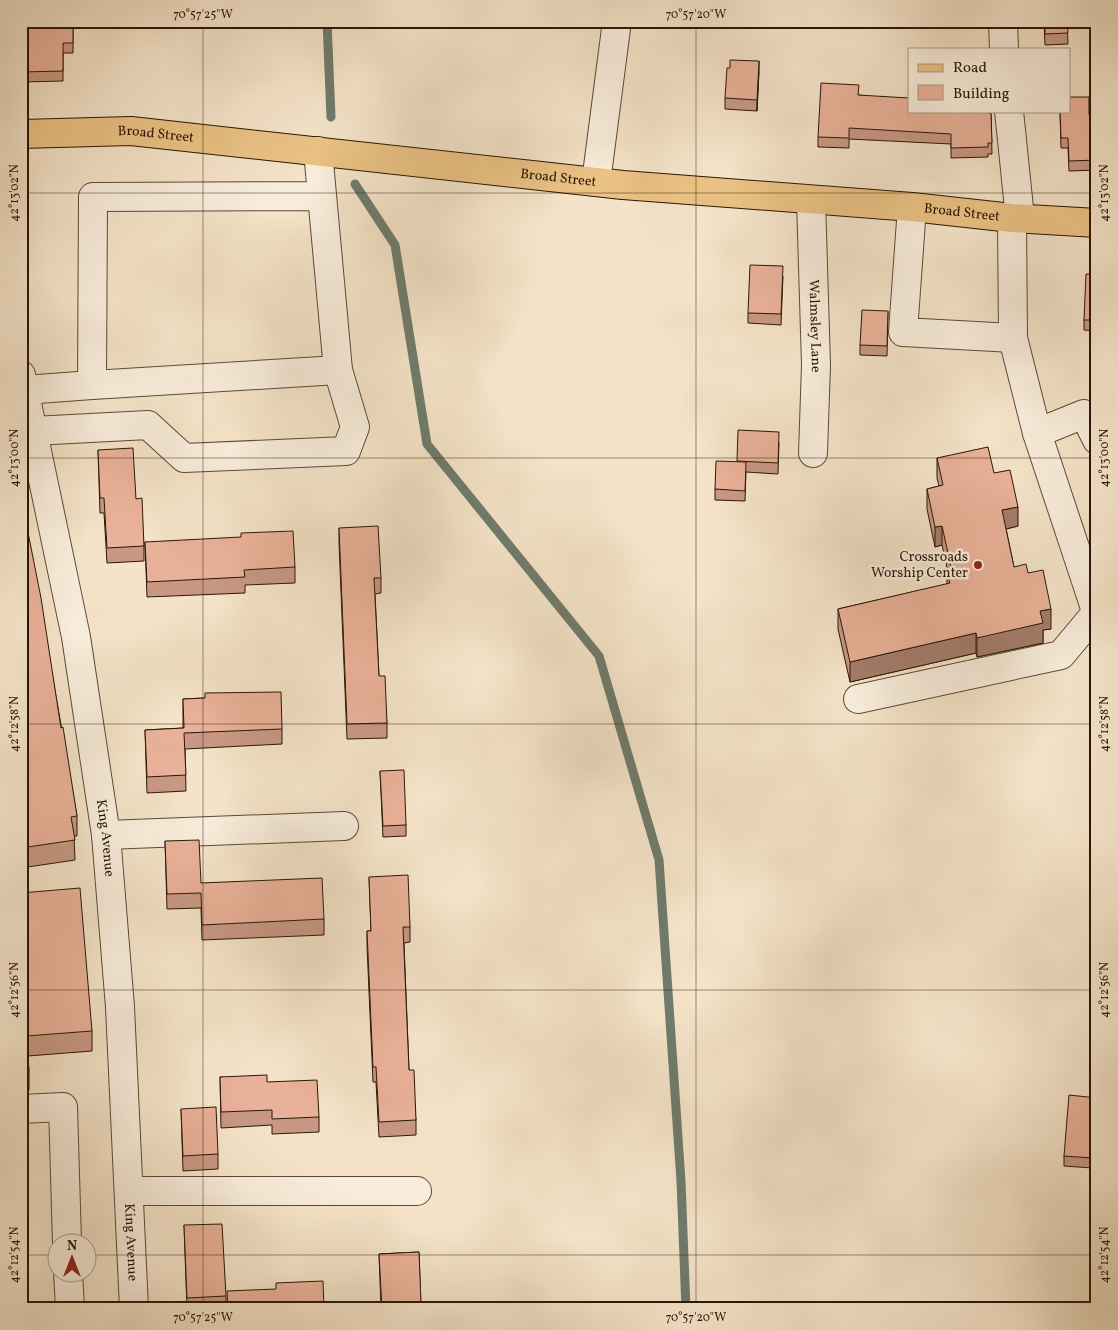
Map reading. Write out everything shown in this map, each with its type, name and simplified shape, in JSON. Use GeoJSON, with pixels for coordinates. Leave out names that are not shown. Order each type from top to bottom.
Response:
{"type":"FeatureCollection","features":[{"type":"Feature","properties":{"kind":"main road","name":"Broad Street"},"geometry":{"type":"LineString","coordinates":[[21,134],[131,131],[596,182],[912,207],[1016,218],[1097,223]]}},
{"type":"Feature","properties":{"kind":"street"},"geometry":{"type":"LineString","coordinates":[[596,182],[617,21]]}},
{"type":"Feature","properties":{"kind":"street"},"geometry":{"type":"LineString","coordinates":[[1004,21],[1004,48]]}},
{"type":"Feature","properties":{"kind":"street"},"geometry":{"type":"LineString","coordinates":[[858,699],[1061,655],[1096,614],[1038,433],[1013,338],[1016,218],[1009,112]]}},
{"type":"Feature","properties":{"kind":"street"},"geometry":{"type":"LineString","coordinates":[[33,432],[148,425],[184,458],[346,451],[354,427],[338,370],[318,151]]}},
{"type":"Feature","properties":{"kind":"street"},"geometry":{"type":"LineString","coordinates":[[92,385],[93,197],[322,196]]}},
{"type":"Feature","properties":{"kind":"street","name":"Walmsley Lane"},"geometry":{"type":"LineString","coordinates":[[811,200],[816,366],[813,453]]}},
{"type":"Feature","properties":{"kind":"street"},"geometry":{"type":"LineString","coordinates":[[912,207],[904,332],[1013,338]]}},
{"type":"Feature","properties":{"kind":"street"},"geometry":{"type":"LineString","coordinates":[[23,382],[92,385],[338,370]]}},
{"type":"Feature","properties":{"kind":"street","name":"King Avenue"},"geometry":{"type":"LineString","coordinates":[[23,382],[76,637],[106,835],[120,1007],[134,1309]]}},
{"type":"Feature","properties":{"kind":"street"},"geometry":{"type":"LineString","coordinates":[[1038,433],[1084,414],[1097,440]]}},
{"type":"Feature","properties":{"kind":"street"},"geometry":{"type":"LineString","coordinates":[[106,835],[344,826]]}},
{"type":"Feature","properties":{"kind":"street"},"geometry":{"type":"LineString","coordinates":[[21,1109],[63,1107],[67,1232]]}},
{"type":"Feature","properties":{"kind":"street"},"geometry":{"type":"LineString","coordinates":[[129,1191],[417,1191]]}},
{"type":"Feature","properties":{"kind":"street"},"geometry":{"type":"LineString","coordinates":[[69,1282],[70,1309]]}},
{"type":"Feature","properties":{"kind":"building"},"geometry":{"type":"Polygon","coordinates":[[[21,21],[73,21],[73,43],[63,43],[63,71],[21,72],[21,21]]]}},
{"type":"Feature","properties":{"kind":"building"},"geometry":{"type":"Polygon","coordinates":[[[1045,21],[1067,21],[1068,33],[1045,34],[1045,21]]]}},
{"type":"Feature","properties":{"kind":"building"},"geometry":{"type":"Polygon","coordinates":[[[730,60],[759,61],[757,100],[725,98],[727,68],[730,68],[730,60]]]}},
{"type":"Feature","properties":{"kind":"building"},"geometry":{"type":"Polygon","coordinates":[[[821,83],[859,85],[858,95],[908,98],[908,112],[991,113],[992,143],[988,143],[988,147],[951,148],[951,134],[849,128],[849,138],[818,137],[821,83]]]}},
{"type":"Feature","properties":{"kind":"building"},"geometry":{"type":"Polygon","coordinates":[[[1070,97],[1089,97],[1089,115],[1097,115],[1097,160],[1069,161],[1068,138],[1061,138],[1060,112],[1070,112],[1070,97]]]}},
{"type":"Feature","properties":{"kind":"building"},"geometry":{"type":"Polygon","coordinates":[[[750,265],[783,266],[781,314],[748,313],[750,265]]]}},
{"type":"Feature","properties":{"kind":"building"},"geometry":{"type":"Polygon","coordinates":[[[1086,274],[1097,274],[1097,320],[1084,320],[1086,274]]]}},
{"type":"Feature","properties":{"kind":"building"},"geometry":{"type":"Polygon","coordinates":[[[862,310],[888,311],[887,346],[860,345],[862,310]]]}},
{"type":"Feature","properties":{"kind":"building"},"geometry":{"type":"Polygon","coordinates":[[[738,430],[779,432],[778,463],[737,461],[738,430]]]}},
{"type":"Feature","properties":{"kind":"building","name":"Crossroads Worship Center"},"geometry":{"type":"Polygon","coordinates":[[[988,447],[994,473],[1010,470],[1018,507],[1002,510],[1014,567],[1026,564],[1028,573],[1043,570],[1051,609],[1040,611],[1043,623],[977,638],[976,633],[850,662],[838,609],[950,583],[947,573],[952,571],[942,526],[935,527],[927,489],[943,485],[937,458],[988,447]]]}},
{"type":"Feature","properties":{"kind":"building"},"geometry":{"type":"Polygon","coordinates":[[[133,448],[136,499],[142,498],[144,546],[107,548],[104,498],[100,498],[98,450],[133,448]]]}},
{"type":"Feature","properties":{"kind":"building"},"geometry":{"type":"Polygon","coordinates":[[[716,461],[746,462],[745,491],[715,489],[716,461]]]}},
{"type":"Feature","properties":{"kind":"building"},"geometry":{"type":"Polygon","coordinates":[[[21,497],[41,598],[77,816],[71,817],[75,840],[21,848],[21,497]]]}},
{"type":"Feature","properties":{"kind":"building"},"geometry":{"type":"Polygon","coordinates":[[[378,526],[381,578],[374,578],[379,676],[385,676],[387,723],[347,724],[339,528],[378,526]]]}},
{"type":"Feature","properties":{"kind":"building"},"geometry":{"type":"Polygon","coordinates":[[[293,531],[295,567],[244,570],[245,577],[147,582],[145,542],[241,537],[241,533],[293,531]]]}},
{"type":"Feature","properties":{"kind":"building"},"geometry":{"type":"Polygon","coordinates":[[[281,692],[282,729],[184,733],[186,775],[147,777],[145,730],[184,728],[183,699],[205,698],[205,693],[281,692]]]}},
{"type":"Feature","properties":{"kind":"building"},"geometry":{"type":"Polygon","coordinates":[[[404,770],[406,825],[383,826],[380,771],[404,770]]]}},
{"type":"Feature","properties":{"kind":"building"},"geometry":{"type":"Polygon","coordinates":[[[199,840],[201,883],[322,878],[324,919],[202,925],[201,893],[167,894],[165,841],[199,840]]]}},
{"type":"Feature","properties":{"kind":"building"},"geometry":{"type":"Polygon","coordinates":[[[408,875],[410,927],[403,927],[409,1070],[414,1070],[416,1120],[379,1122],[376,1067],[373,1067],[367,931],[371,931],[369,877],[408,875]]]}},
{"type":"Feature","properties":{"kind":"building"},"geometry":{"type":"Polygon","coordinates":[[[80,888],[92,1031],[26,1036],[29,1071],[21,1071],[21,893],[80,888]]]}},
{"type":"Feature","properties":{"kind":"building"},"geometry":{"type":"Polygon","coordinates":[[[267,1075],[267,1082],[317,1080],[319,1117],[272,1119],[272,1110],[221,1112],[220,1077],[267,1075]]]}},
{"type":"Feature","properties":{"kind":"building"},"geometry":{"type":"Polygon","coordinates":[[[1069,1095],[1097,1098],[1097,1136],[1094,1136],[1092,1158],[1064,1156],[1069,1095]]]}},
{"type":"Feature","properties":{"kind":"building"},"geometry":{"type":"Polygon","coordinates":[[[216,1107],[218,1154],[183,1156],[181,1109],[216,1107]]]}},
{"type":"Feature","properties":{"kind":"building"},"geometry":{"type":"Polygon","coordinates":[[[222,1224],[226,1296],[187,1298],[184,1225],[222,1224]]]}},
{"type":"Feature","properties":{"kind":"building"},"geometry":{"type":"Polygon","coordinates":[[[419,1252],[421,1303],[414,1303],[415,1309],[382,1309],[379,1254],[419,1252]]]}},
{"type":"Feature","properties":{"kind":"building"},"geometry":{"type":"Polygon","coordinates":[[[323,1281],[324,1309],[228,1309],[227,1291],[276,1289],[276,1283],[323,1281]]]}},
{"type":"Feature","properties":{"kind":"waterway"},"geometry":{"type":"LineString","coordinates":[[327,21],[331,117]]}},
{"type":"Feature","properties":{"kind":"waterway"},"geometry":{"type":"LineString","coordinates":[[355,184],[395,245],[427,444],[599,656],[659,860],[681,1181],[686,1309]]}},
{"type":"Feature","properties":{"kind":"place","name":"Crossroads Worship Center"},"geometry":{"type":"Point","coordinates":[978,565]}}]}
